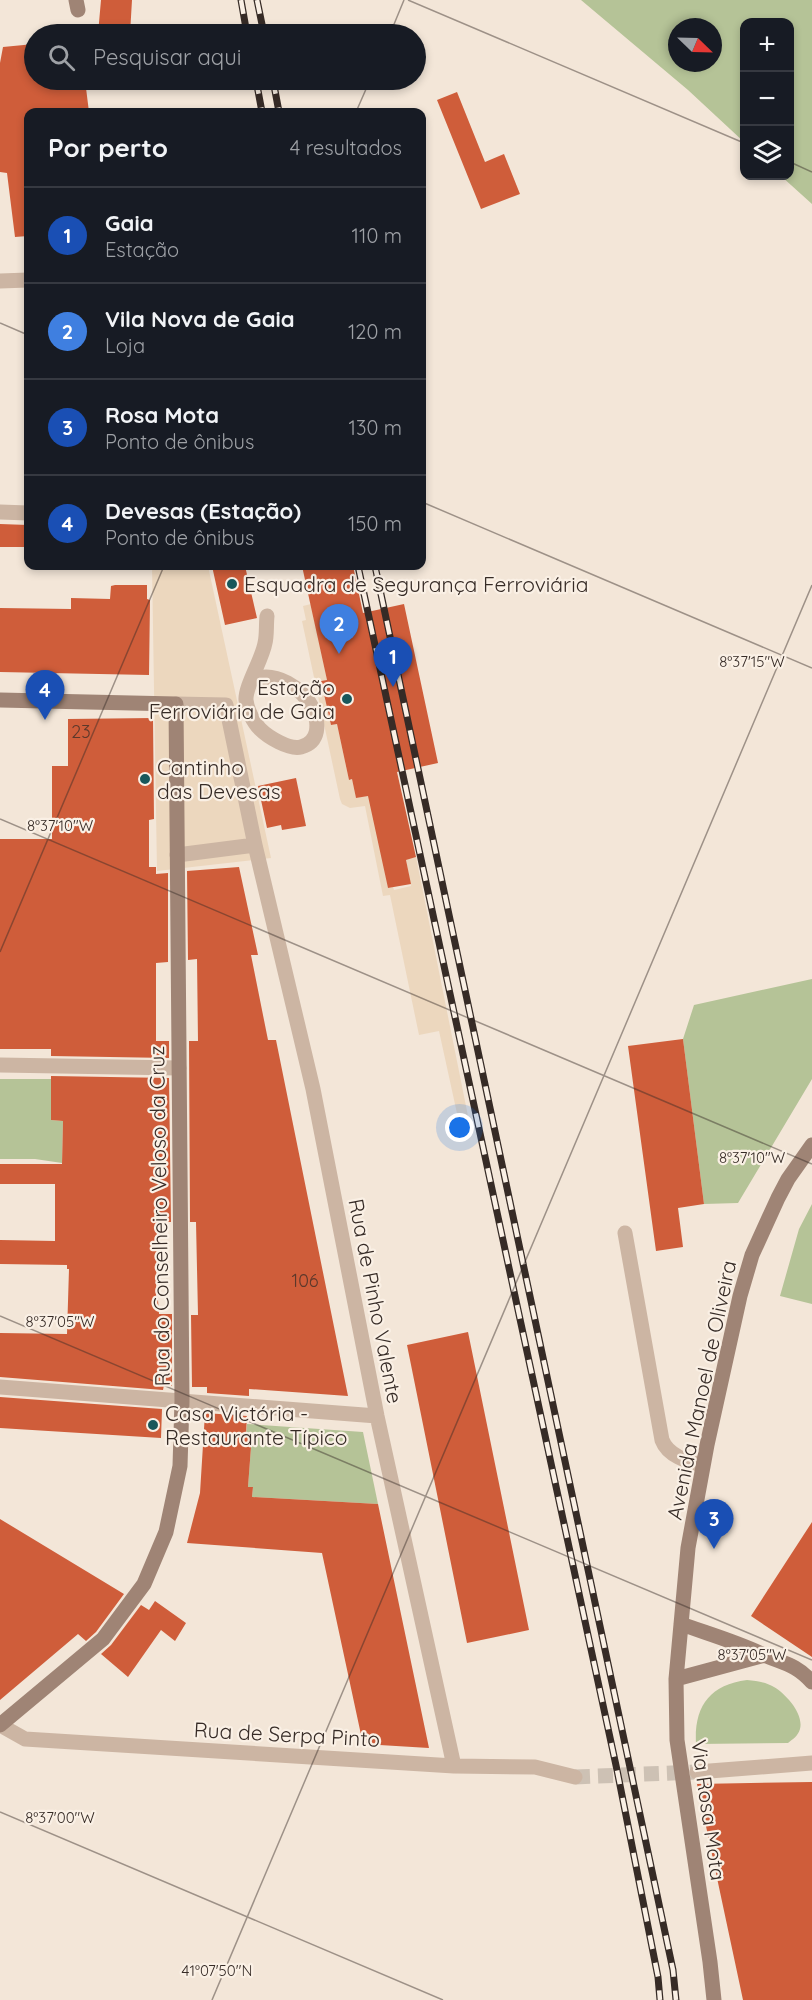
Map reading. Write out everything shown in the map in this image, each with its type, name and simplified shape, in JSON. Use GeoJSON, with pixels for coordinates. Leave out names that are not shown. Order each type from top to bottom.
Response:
{"type":"FeatureCollection","features":[{"type":"Feature","properties":{"kind":"main road"},"geometry":{"type":"LineString","coordinates":[[0,700],[176,704]]}},
{"type":"Feature","properties":{"kind":"main road","name":"Rua do Conselheiro Veloso da Cruz"},"geometry":{"type":"LineString","coordinates":[[0,1725],[103,1639],[144,1584],[166,1532],[180,1466],[182,1401],[176,704]]}},
{"type":"Feature","properties":{"kind":"main road","name":"Avenida Manoel de Oliveira"},"geometry":{"type":"LineString","coordinates":[[681,1624],[688,1548],[702,1465],[740,1296],[752,1255],[778,1198],[788,1179],[812,1145]]}},
{"type":"Feature","properties":{"kind":"main road"},"geometry":{"type":"LineString","coordinates":[[681,1624],[785,1662],[801,1671],[812,1682]]}},
{"type":"Feature","properties":{"kind":"main road","name":"Via Rosa Mota"},"geometry":{"type":"LineString","coordinates":[[681,1624],[676,1679],[677,1740],[709,1950],[714,2000]]}},
{"type":"Feature","properties":{"kind":"main road"},"geometry":{"type":"LineString","coordinates":[[676,1679],[765,1655]]}},
{"type":"Feature","properties":{"kind":"street"},"geometry":{"type":"LineString","coordinates":[[0,281],[24,280]]}},
{"type":"Feature","properties":{"kind":"street"},"geometry":{"type":"LineString","coordinates":[[0,512],[24,513]]}},
{"type":"Feature","properties":{"kind":"street"},"geometry":{"type":"LineString","coordinates":[[252,680],[268,677],[285,681],[303,694],[317,720],[317,733],[309,743],[300,747],[287,745],[260,729],[253,720],[246,703],[246,691],[266,642],[267,616]]}},
{"type":"Feature","properties":{"kind":"street"},"geometry":{"type":"LineString","coordinates":[[176,704],[246,703]]}},
{"type":"Feature","properties":{"kind":"street","name":"Rua de Pinho Valente"},"geometry":{"type":"LineString","coordinates":[[226,705],[255,845],[313,1089],[377,1416],[454,1766]]}},
{"type":"Feature","properties":{"kind":"street"},"geometry":{"type":"LineString","coordinates":[[177,855],[255,845]]}},
{"type":"Feature","properties":{"kind":"street"},"geometry":{"type":"LineString","coordinates":[[0,1065],[179,1068]]}},
{"type":"Feature","properties":{"kind":"street"},"geometry":{"type":"LineString","coordinates":[[625,1233],[662,1440],[664,1446],[672,1453],[702,1465]]}},
{"type":"Feature","properties":{"kind":"street"},"geometry":{"type":"LineString","coordinates":[[0,1387],[377,1416]]}},
{"type":"Feature","properties":{"kind":"street","name":"Rua de Serpa Pinto"},"geometry":{"type":"LineString","coordinates":[[0,1725],[25,1739],[454,1766],[535,1767],[574,1777]]}},
{"type":"Feature","properties":{"kind":"street"},"geometry":{"type":"LineString","coordinates":[[697,1772],[812,1763]]}},
{"type":"Feature","properties":{"kind":"green space"},"geometry":{"type":"Polygon","coordinates":[[[581,0],[812,0],[812,204],[785,180],[794,180],[794,18],[740,18],[740,138],[688,90],[581,0]]]}},
{"type":"Feature","properties":{"kind":"green space"},"geometry":{"type":"Polygon","coordinates":[[[812,979],[812,1079],[738,1203],[704,1204],[683,1039],[694,1005],[812,979]]]}},
{"type":"Feature","properties":{"kind":"green space"},"geometry":{"type":"Polygon","coordinates":[[[0,1079],[51,1079],[51,1120],[63,1121],[62,1163],[35,1159],[0,1159],[0,1079]]]}},
{"type":"Feature","properties":{"kind":"green space"},"geometry":{"type":"Polygon","coordinates":[[[812,1204],[812,1304],[780,1296],[799,1229],[812,1204]]]}},
{"type":"Feature","properties":{"kind":"green space"},"geometry":{"type":"Polygon","coordinates":[[[247,1424],[363,1432],[378,1504],[252,1497],[253,1487],[248,1487],[252,1434],[246,1434],[247,1424]]]}},
{"type":"Feature","properties":{"kind":"green space"},"geometry":{"type":"Polygon","coordinates":[[[747,1680],[771,1685],[789,1699],[801,1723],[797,1735],[788,1743],[696,1744],[698,1719],[706,1700],[723,1687],[747,1680]]]}},
{"type":"Feature","properties":{"kind":"shaded area"},"geometry":{"type":"Polygon","coordinates":[[[152,570],[209,570],[271,858],[157,871],[152,570]]]}},
{"type":"Feature","properties":{"kind":"shaded area"},"geometry":{"type":"Polygon","coordinates":[[[311,604],[327,680],[321,681],[331,725],[337,724],[349,780],[352,779],[356,798],[370,795],[388,888],[393,887],[394,890],[411,886],[406,860],[416,857],[468,1116],[458,1118],[439,1031],[419,1035],[390,895],[383,896],[365,806],[350,808],[342,804],[340,799],[302,621],[306,620],[303,606],[311,604]]]}},
{"type":"Feature","properties":{"kind":"building"},"geometry":{"type":"Polygon","coordinates":[[[101,0],[132,0],[131,24],[99,24],[101,0]]]}},
{"type":"Feature","properties":{"kind":"building"},"geometry":{"type":"Polygon","coordinates":[[[24,45],[24,90],[86,90],[88,108],[24,108],[24,236],[15,237],[7,173],[0,172],[0,63],[3,47],[24,45]]]}},
{"type":"Feature","properties":{"kind":"building"},"geometry":{"type":"Polygon","coordinates":[[[457,92],[485,162],[504,154],[520,194],[481,209],[437,100],[457,92]]]}},
{"type":"Feature","properties":{"kind":"building"},"geometry":{"type":"Polygon","coordinates":[[[0,524],[24,525],[24,547],[0,547],[0,524]]]}},
{"type":"Feature","properties":{"kind":"building","name":"Esquadra de Segurança Ferroviária"},"geometry":{"type":"Polygon","coordinates":[[[213,570],[246,570],[257,618],[225,625],[213,570]]]}},
{"type":"Feature","properties":{"kind":"building"},"geometry":{"type":"Polygon","coordinates":[[[303,570],[354,570],[363,613],[404,604],[438,763],[397,772],[416,857],[406,860],[411,884],[388,888],[368,796],[356,798],[352,779],[349,780],[337,724],[331,725],[321,681],[327,680],[303,570]]]}},
{"type":"Feature","properties":{"kind":"building"},"geometry":{"type":"Polygon","coordinates":[[[147,585],[147,599],[150,600],[149,675],[0,672],[0,608],[71,609],[71,598],[110,599],[111,586],[147,585]]]}},
{"type":"Feature","properties":{"kind":"building"},"geometry":{"type":"Polygon","coordinates":[[[153,718],[154,819],[149,820],[149,867],[156,867],[156,874],[168,873],[168,962],[156,963],[156,1041],[169,1041],[169,1058],[51,1056],[51,1049],[0,1049],[0,839],[52,839],[52,766],[68,766],[68,719],[153,718]]]}},
{"type":"Feature","properties":{"kind":"building"},"geometry":{"type":"Polygon","coordinates":[[[296,778],[306,826],[282,830],[281,825],[267,828],[258,786],[296,778]]]}},
{"type":"Feature","properties":{"kind":"building"},"geometry":{"type":"Polygon","coordinates":[[[239,867],[258,955],[251,955],[268,1040],[276,1040],[348,1396],[249,1389],[249,1396],[207,1393],[207,1387],[192,1387],[191,1315],[198,1315],[196,1222],[190,1222],[189,1041],[198,1041],[197,959],[188,960],[187,871],[239,867]]]}},
{"type":"Feature","properties":{"kind":"building"},"geometry":{"type":"Polygon","coordinates":[[[683,1039],[704,1204],[678,1208],[683,1247],[656,1251],[628,1046],[683,1039]]]}},
{"type":"Feature","properties":{"kind":"building"},"geometry":{"type":"Polygon","coordinates":[[[51,1076],[169,1078],[171,1222],[157,1222],[156,1300],[158,1300],[159,1314],[172,1314],[172,1386],[164,1385],[163,1390],[0,1377],[0,1333],[67,1334],[69,1269],[67,1265],[0,1264],[0,1240],[55,1241],[55,1184],[0,1184],[0,1164],[62,1164],[63,1121],[51,1120],[51,1076]]]}},
{"type":"Feature","properties":{"kind":"building"},"geometry":{"type":"Polygon","coordinates":[[[468,1332],[529,1630],[467,1643],[407,1345],[468,1332]]]}},
{"type":"Feature","properties":{"kind":"building"},"geometry":{"type":"Polygon","coordinates":[[[0,1397],[162,1409],[161,1438],[0,1428],[0,1397]]]}},
{"type":"Feature","properties":{"kind":"building"},"geometry":{"type":"Polygon","coordinates":[[[205,1413],[247,1416],[246,1434],[252,1434],[248,1487],[253,1487],[252,1497],[378,1504],[429,1748],[363,1744],[322,1553],[187,1543],[200,1493],[205,1413]]]}},
{"type":"Feature","properties":{"kind":"building"},"geometry":{"type":"Polygon","coordinates":[[[0,1519],[124,1594],[96,1632],[86,1641],[78,1634],[0,1700],[0,1519]]]}},
{"type":"Feature","properties":{"kind":"building"},"geometry":{"type":"Polygon","coordinates":[[[812,1522],[812,1657],[751,1616],[812,1522]]]}},
{"type":"Feature","properties":{"kind":"building"},"geometry":{"type":"Polygon","coordinates":[[[155,1601],[186,1623],[175,1641],[161,1630],[128,1677],[101,1654],[111,1645],[141,1605],[149,1610],[155,1601]]]}},
{"type":"Feature","properties":{"kind":"building"},"geometry":{"type":"Polygon","coordinates":[[[812,1782],[812,2000],[743,2000],[697,1784],[812,1782]]]}},
{"type":"Feature","properties":{"kind":"tunnel"},"geometry":{"type":"LineString","coordinates":[[575,1777],[694,1772]]}},
{"type":"Feature","properties":{"kind":"railway"},"geometry":{"type":"LineString","coordinates":[[241,0],[245,24]]}},
{"type":"Feature","properties":{"kind":"railway"},"geometry":{"type":"LineString","coordinates":[[257,0],[262,24]]}},
{"type":"Feature","properties":{"kind":"railway"},"geometry":{"type":"LineString","coordinates":[[258,90],[261,108]]}},
{"type":"Feature","properties":{"kind":"railway"},"geometry":{"type":"LineString","coordinates":[[275,90],[278,108]]}},
{"type":"Feature","properties":{"kind":"railway"},"geometry":{"type":"LineString","coordinates":[[359,570],[617,1770],[658,1977],[660,2000]]}},
{"type":"Feature","properties":{"kind":"railway"},"geometry":{"type":"LineString","coordinates":[[376,570],[673,1970],[676,2000]]}},
{"type":"Feature","properties":{"kind":"place","name":"Esquadra de Segurança Ferroviária"},"geometry":{"type":"Point","coordinates":[232,584]}},
{"type":"Feature","properties":{"kind":"place","name":"Vila Nova de Gaia"},"geometry":{"type":"Point","coordinates":[339,654]}},
{"type":"Feature","properties":{"kind":"place","name":"Gaia"},"geometry":{"type":"Point","coordinates":[393,687]}},
{"type":"Feature","properties":{"kind":"place","name":"Estação Ferroviária de Gaia"},"geometry":{"type":"Point","coordinates":[347,699]}},
{"type":"Feature","properties":{"kind":"place","name":"Devesas (Estação)"},"geometry":{"type":"Point","coordinates":[45,720]}},
{"type":"Feature","properties":{"kind":"place","name":"Cantinho das Devesas"},"geometry":{"type":"Point","coordinates":[145,779]}},
{"type":"Feature","properties":{"kind":"place","name":"Casa Victória - Restaurante Típico"},"geometry":{"type":"Point","coordinates":[153,1425]}},
{"type":"Feature","properties":{"kind":"place","name":"Rosa Mota"},"geometry":{"type":"Point","coordinates":[714,1549]}}]}
